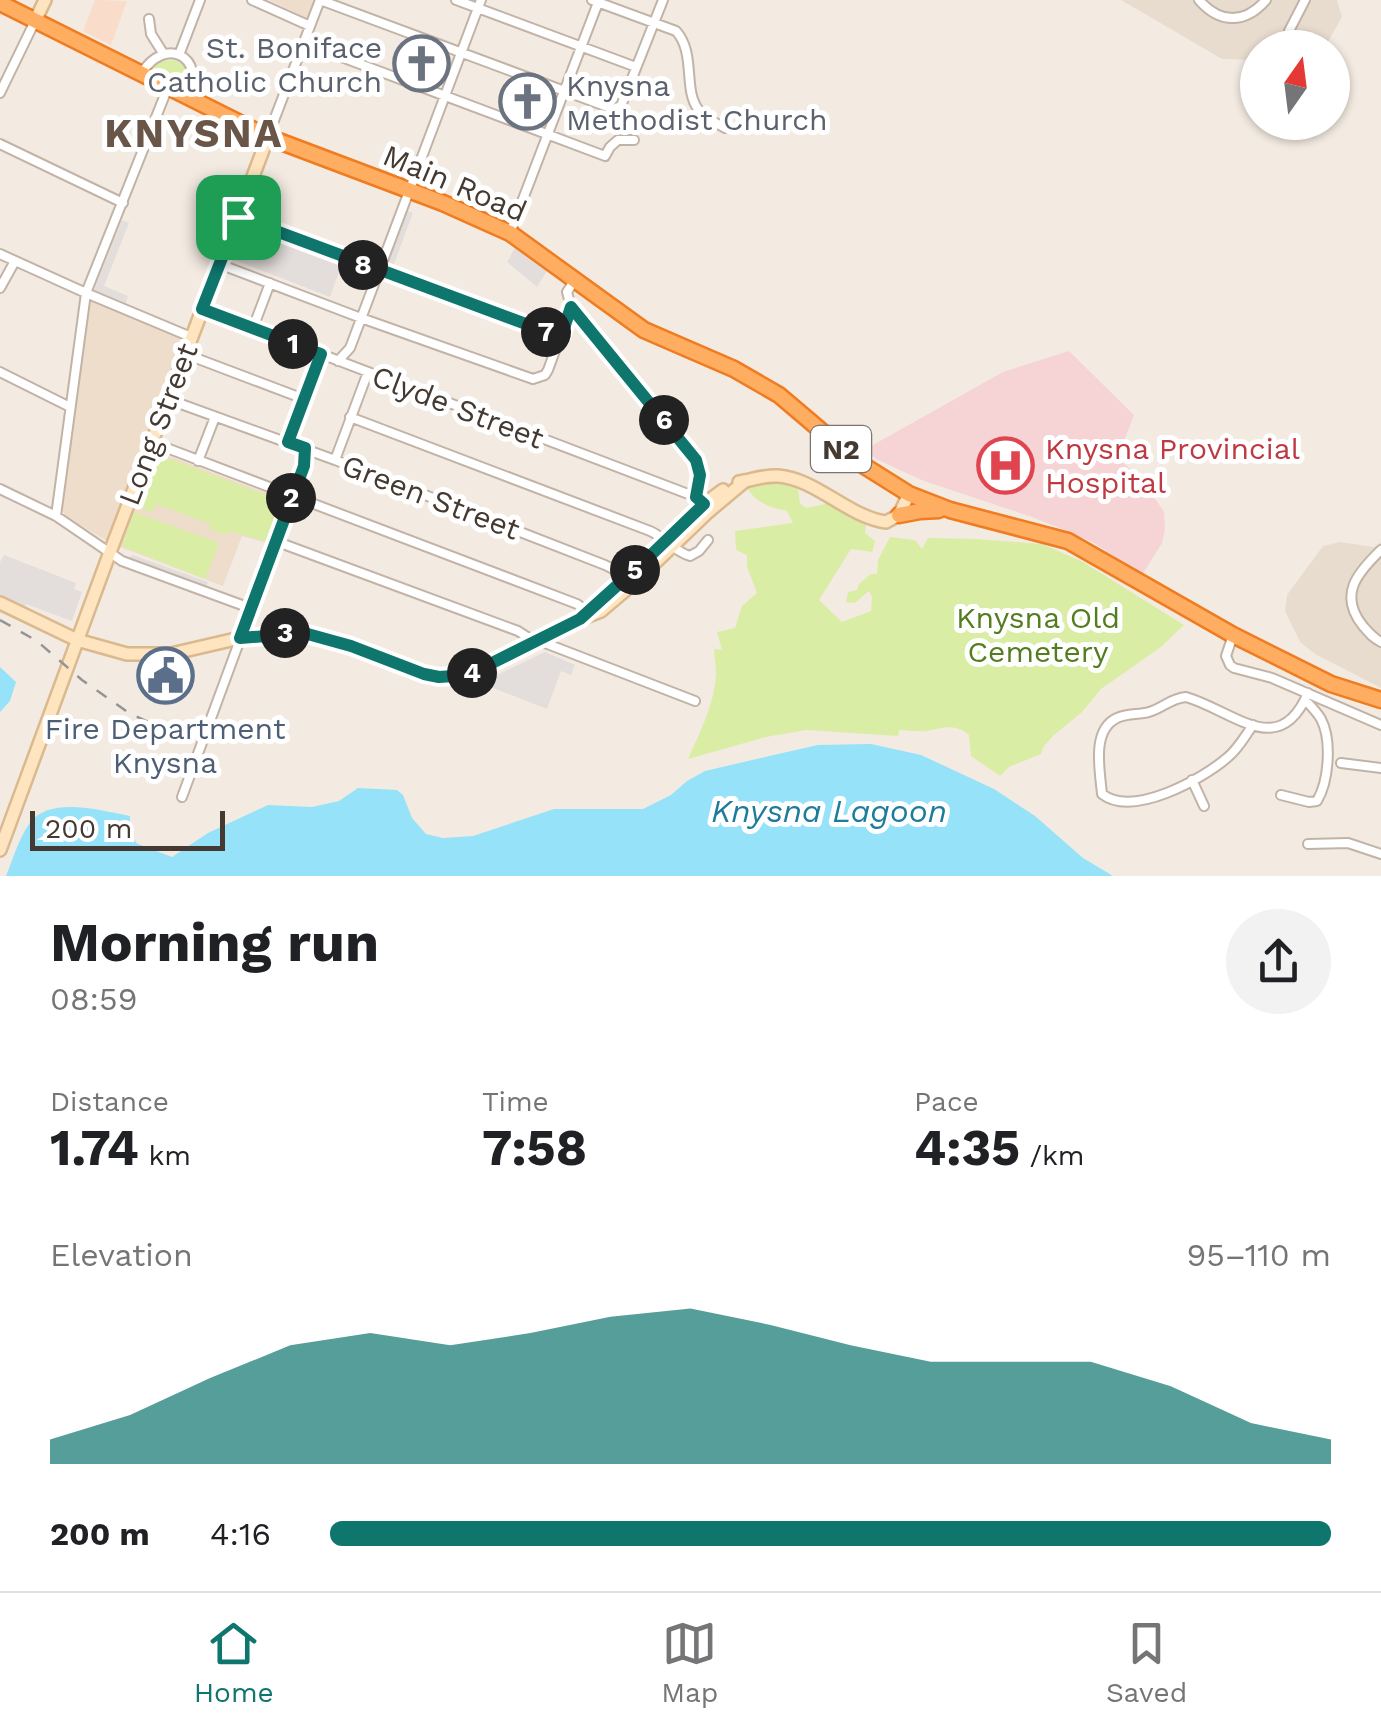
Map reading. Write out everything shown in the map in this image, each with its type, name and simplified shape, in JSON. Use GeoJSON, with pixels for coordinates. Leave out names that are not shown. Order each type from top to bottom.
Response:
{"type":"FeatureCollection","features":[{"type":"Feature","properties":{"kind":"highway","name":"Main Road"},"geometry":{"type":"LineString","coordinates":[[0,3],[268,137],[510,233],[644,330],[734,369],[779,395],[858,462],[910,494]]}},
{"type":"Feature","properties":{"kind":"highway","name":"N2"},"geometry":{"type":"LineString","coordinates":[[910,494],[950,510],[1068,541],[1233,635],[1330,684],[1381,700]]}},
{"type":"Feature","properties":{"kind":"highway"},"geometry":{"type":"LineString","coordinates":[[899,515],[950,510]]}},
{"type":"Feature","properties":{"kind":"street"},"geometry":{"type":"LineString","coordinates":[[0,93],[45,0]]}},
{"type":"Feature","properties":{"kind":"street"},"geometry":{"type":"LineString","coordinates":[[179,55],[200,0]]}},
{"type":"Feature","properties":{"kind":"street"},"geometry":{"type":"LineString","coordinates":[[252,0],[310,26]]}},
{"type":"Feature","properties":{"kind":"street"},"geometry":{"type":"LineString","coordinates":[[320,0],[613,109],[621,106],[663,0]]}},
{"type":"Feature","properties":{"kind":"street","name":"Long Street"},"geometry":{"type":"LineString","coordinates":[[0,850],[320,0]]}},
{"type":"Feature","properties":{"kind":"street"},"geometry":{"type":"LineString","coordinates":[[456,0],[480,4],[636,68]]}},
{"type":"Feature","properties":{"kind":"street"},"geometry":{"type":"LineString","coordinates":[[1199,0],[1217,15],[1236,19],[1255,12],[1266,0]]}},
{"type":"Feature","properties":{"kind":"street"},"geometry":{"type":"LineString","coordinates":[[1289,30],[1304,0]]}},
{"type":"Feature","properties":{"kind":"street"},"geometry":{"type":"LineString","coordinates":[[510,233],[596,1],[676,31],[684,40],[695,104],[724,128]]}},
{"type":"Feature","properties":{"kind":"street"},"geometry":{"type":"LineString","coordinates":[[338,361],[350,348],[362,318],[480,4]]}},
{"type":"Feature","properties":{"kind":"street"},"geometry":{"type":"LineString","coordinates":[[149,19],[151,34],[163,53]]}},
{"type":"Feature","properties":{"kind":"street"},"geometry":{"type":"LineString","coordinates":[[304,43],[605,156],[618,140],[634,140]]}},
{"type":"Feature","properties":{"kind":"street"},"geometry":{"type":"LineString","coordinates":[[141,74],[149,61],[163,53],[179,55],[193,71],[194,85],[189,97]]}},
{"type":"Feature","properties":{"kind":"street"},"geometry":{"type":"LineString","coordinates":[[56,516],[86,294],[168,87]]}},
{"type":"Feature","properties":{"kind":"street"},"geometry":{"type":"LineString","coordinates":[[0,144],[123,203]]}},
{"type":"Feature","properties":{"kind":"street"},"geometry":{"type":"LineString","coordinates":[[238,217],[561,337]]}},
{"type":"Feature","properties":{"kind":"street"},"geometry":{"type":"LineString","coordinates":[[0,254],[191,337]]}},
{"type":"Feature","properties":{"kind":"street"},"geometry":{"type":"LineString","coordinates":[[0,288],[4,270],[15,261]]}},
{"type":"Feature","properties":{"kind":"street"},"geometry":{"type":"LineString","coordinates":[[220,264],[533,379],[548,370],[571,307]]}},
{"type":"Feature","properties":{"kind":"street"},"geometry":{"type":"LineString","coordinates":[[575,279],[567,292],[571,307],[696,460],[703,504]]}},
{"type":"Feature","properties":{"kind":"street"},"geometry":{"type":"LineString","coordinates":[[253,328],[270,284]]}},
{"type":"Feature","properties":{"kind":"street","name":"Clyde Street"},"geometry":{"type":"LineString","coordinates":[[202,309],[703,504]]}},
{"type":"Feature","properties":{"kind":"street"},"geometry":{"type":"LineString","coordinates":[[350,348],[352,366]]}},
{"type":"Feature","properties":{"kind":"street"},"geometry":{"type":"LineString","coordinates":[[184,354],[304,399]]}},
{"type":"Feature","properties":{"kind":"street"},"geometry":{"type":"LineString","coordinates":[[288,442],[321,354]]}},
{"type":"Feature","properties":{"kind":"street"},"geometry":{"type":"LineString","coordinates":[[0,372],[70,407]]}},
{"type":"Feature","properties":{"kind":"street"},"geometry":{"type":"LineString","coordinates":[[334,460],[368,372]]}},
{"type":"Feature","properties":{"kind":"street","name":"Green Street"},"geometry":{"type":"LineString","coordinates":[[168,399],[606,565],[631,580]]}},
{"type":"Feature","properties":{"kind":"street"},"geometry":{"type":"LineString","coordinates":[[198,461],[215,417]]}},
{"type":"Feature","properties":{"kind":"street"},"geometry":{"type":"LineString","coordinates":[[350,417],[650,531],[682,554],[690,556],[700,551],[708,540]]}},
{"type":"Feature","properties":{"kind":"street"},"geometry":{"type":"LineString","coordinates":[[151,442],[577,604],[586,615]]}},
{"type":"Feature","properties":{"kind":"street"},"geometry":{"type":"LineString","coordinates":[[182,798],[304,466],[305,448]]}},
{"type":"Feature","properties":{"kind":"street"},"geometry":{"type":"LineString","coordinates":[[304,466],[318,454]]}},
{"type":"Feature","properties":{"kind":"street"},"geometry":{"type":"LineString","coordinates":[[0,603],[77,640],[139,656],[171,654],[240,638],[304,633],[424,674],[468,675],[586,615],[631,580],[703,504],[727,486],[764,476],[782,476],[880,522],[899,515],[910,494]]}},
{"type":"Feature","properties":{"kind":"street"},"geometry":{"type":"LineString","coordinates":[[0,488],[56,516],[122,561],[250,608]]}},
{"type":"Feature","properties":{"kind":"street"},"geometry":{"type":"LineString","coordinates":[[275,541],[695,700]]}},
{"type":"Feature","properties":{"kind":"street"},"geometry":{"type":"LineString","coordinates":[[1381,550],[1356,578],[1351,600],[1360,622],[1381,642]]}},
{"type":"Feature","properties":{"kind":"street"},"geometry":{"type":"LineString","coordinates":[[554,632],[556,647]]}},
{"type":"Feature","properties":{"kind":"street"},"geometry":{"type":"LineString","coordinates":[[1233,635],[1226,652],[1230,665],[1272,678],[1306,697],[1381,725]]}},
{"type":"Feature","properties":{"kind":"street"},"geometry":{"type":"LineString","coordinates":[[1253,725],[1229,757],[1153,799],[1107,798],[1102,794],[1102,731],[1121,716],[1156,710],[1175,698],[1186,697],[1268,728],[1283,726],[1293,718],[1306,697]]}},
{"type":"Feature","properties":{"kind":"street"},"geometry":{"type":"LineString","coordinates":[[1281,795],[1309,802],[1321,796],[1326,734],[1306,697]]}},
{"type":"Feature","properties":{"kind":"street"},"geometry":{"type":"LineString","coordinates":[[1341,763],[1381,768]]}},
{"type":"Feature","properties":{"kind":"street"},"geometry":{"type":"LineString","coordinates":[[1192,780],[1204,806]]}},
{"type":"Feature","properties":{"kind":"street"},"geometry":{"type":"LineString","coordinates":[[1308,844],[1348,843],[1381,854]]}},
{"type":"Feature","properties":{"kind":"shaded area"},"geometry":{"type":"Polygon","coordinates":[[[95,0],[127,1],[111,45],[83,31],[95,0]]]}},
{"type":"Feature","properties":{"kind":"shaded area"},"geometry":{"type":"Polygon","coordinates":[[[269,0],[314,0],[307,18],[269,0]]]}},
{"type":"Feature","properties":{"kind":"shaded area"},"geometry":{"type":"Polygon","coordinates":[[[1121,0],[1337,0],[1342,17],[1335,30],[1240,30],[1240,60],[1222,59],[1121,0]]]}},
{"type":"Feature","properties":{"kind":"shaded area"},"geometry":{"type":"Polygon","coordinates":[[[208,179],[244,193],[224,245],[204,237],[215,210],[199,202],[208,179]]]}},
{"type":"Feature","properties":{"kind":"shaded area"},"geometry":{"type":"Polygon","coordinates":[[[406,210],[413,213],[391,272],[384,270],[406,210]]]}},
{"type":"Feature","properties":{"kind":"shaded area"},"geometry":{"type":"Polygon","coordinates":[[[122,220],[129,223],[104,286],[128,296],[126,303],[94,290],[122,220]]]}},
{"type":"Feature","properties":{"kind":"shaded area"},"geometry":{"type":"Polygon","coordinates":[[[244,229],[341,266],[330,297],[232,259],[244,229]]]}},
{"type":"Feature","properties":{"kind":"shaded area"},"geometry":{"type":"Polygon","coordinates":[[[516,246],[547,271],[537,287],[507,262],[516,246]]]}},
{"type":"Feature","properties":{"kind":"shaded area"},"geometry":{"type":"Polygon","coordinates":[[[89,296],[184,339],[107,541],[66,516],[61,508],[89,296]]]}},
{"type":"Feature","properties":{"kind":"shaded area","name":"Knysna Provincial Hospital"},"geometry":{"type":"Polygon","coordinates":[[[1069,351],[1134,415],[1118,457],[1148,488],[1164,512],[1165,529],[1162,543],[1142,575],[1070,532],[924,481],[864,450],[1003,372],[1069,351]]]}},
{"type":"Feature","properties":{"kind":"shaded area"},"geometry":{"type":"Polygon","coordinates":[[[161,453],[277,497],[281,503],[267,543],[242,536],[223,586],[120,547],[154,456],[161,453]]]}},
{"type":"Feature","properties":{"kind":"shaded area"},"geometry":{"type":"Polygon","coordinates":[[[1340,542],[1374,547],[1381,542],[1381,688],[1315,654],[1300,642],[1285,611],[1287,595],[1323,546],[1340,542]]]}},
{"type":"Feature","properties":{"kind":"shaded area"},"geometry":{"type":"Polygon","coordinates":[[[4,555],[76,583],[74,589],[82,592],[72,621],[26,604],[24,608],[0,596],[0,562],[4,555]]]}},
{"type":"Feature","properties":{"kind":"shaded area"},"geometry":{"type":"Polygon","coordinates":[[[133,555],[208,582],[206,588],[127,558],[133,555]]]}},
{"type":"Feature","properties":{"kind":"shaded area"},"geometry":{"type":"Polygon","coordinates":[[[545,652],[575,665],[571,675],[561,671],[547,709],[488,686],[491,678],[545,652]]]}},
{"type":"Feature","properties":{"kind":"green space"},"geometry":{"type":"Polygon","coordinates":[[[174,60],[187,72],[187,89],[147,70],[161,61],[174,60]]]}},
{"type":"Feature","properties":{"kind":"green space"},"geometry":{"type":"Polygon","coordinates":[[[160,455],[275,498],[279,503],[266,541],[228,531],[226,535],[209,529],[210,524],[156,504],[152,512],[138,507],[160,455]]]}},
{"type":"Feature","properties":{"kind":"green space","name":"Knysna Old Cemetery"},"geometry":{"type":"Polygon","coordinates":[[[781,479],[798,489],[800,503],[806,508],[830,503],[866,524],[865,533],[875,541],[872,552],[851,549],[819,600],[842,622],[871,611],[869,591],[855,603],[846,602],[848,592],[857,590],[871,574],[877,574],[878,560],[890,537],[915,540],[922,549],[928,538],[1042,544],[1083,562],[1184,625],[1161,647],[1101,689],[1082,712],[1054,735],[1041,754],[1009,767],[1000,776],[971,756],[969,735],[949,727],[899,730],[898,736],[806,730],[688,759],[713,695],[714,649],[722,650],[717,632],[735,628],[742,606],[757,593],[747,567],[747,555],[736,550],[735,531],[793,523],[787,511],[764,504],[746,487],[756,481],[781,479]]]}},
{"type":"Feature","properties":{"kind":"green space"},"geometry":{"type":"Polygon","coordinates":[[[134,512],[219,543],[205,579],[122,546],[134,512]]]}},
{"type":"Feature","properties":{"kind":"water"},"geometry":{"type":"Polygon","coordinates":[[[0,667],[16,682],[10,701],[0,712],[0,667]]]}},
{"type":"Feature","properties":{"kind":"water","name":"Knysna Lagoon"},"geometry":{"type":"Polygon","coordinates":[[[871,744],[921,755],[994,789],[1035,816],[1083,858],[1113,876],[6,876],[29,824],[38,815],[62,807],[130,816],[130,836],[138,844],[172,857],[208,833],[268,805],[312,807],[339,801],[358,788],[397,790],[426,834],[443,838],[473,836],[554,809],[643,809],[705,771],[818,745],[871,744]]]}},
{"type":"Feature","properties":{"kind":"railway"},"geometry":{"type":"LineString","coordinates":[[0,620],[37,641],[129,713],[187,740]]}},
{"type":"Feature","properties":{"kind":"place","name":"St. Boniface Catholic Church"},"geometry":{"type":"Point","coordinates":[421,64]}},
{"type":"Feature","properties":{"kind":"place","name":"Knysna Methodist Church"},"geometry":{"type":"Point","coordinates":[527,102]}},
{"type":"Feature","properties":{"kind":"place","name":"Knysna Provincial Hospital"},"geometry":{"type":"Point","coordinates":[1006,465]}},
{"type":"Feature","properties":{"kind":"place","name":"Fire Department Knysna"},"geometry":{"type":"Point","coordinates":[165,675]}},
{"type":"Feature","properties":{"kind":"district","name":"KNYSNA"},"geometry":{"type":"Point","coordinates":[194,133]}},
{"type":"Feature","properties":{"kind":"route"},"geometry":{"type":"LineString","coordinates":[[238,217],[561,337],[571,307],[696,460],[700,484],[696,497],[704,504],[580,619],[468,675],[424,674],[304,633],[240,638],[304,466],[305,448],[288,442],[321,354],[202,309],[238,217]]}}]}
